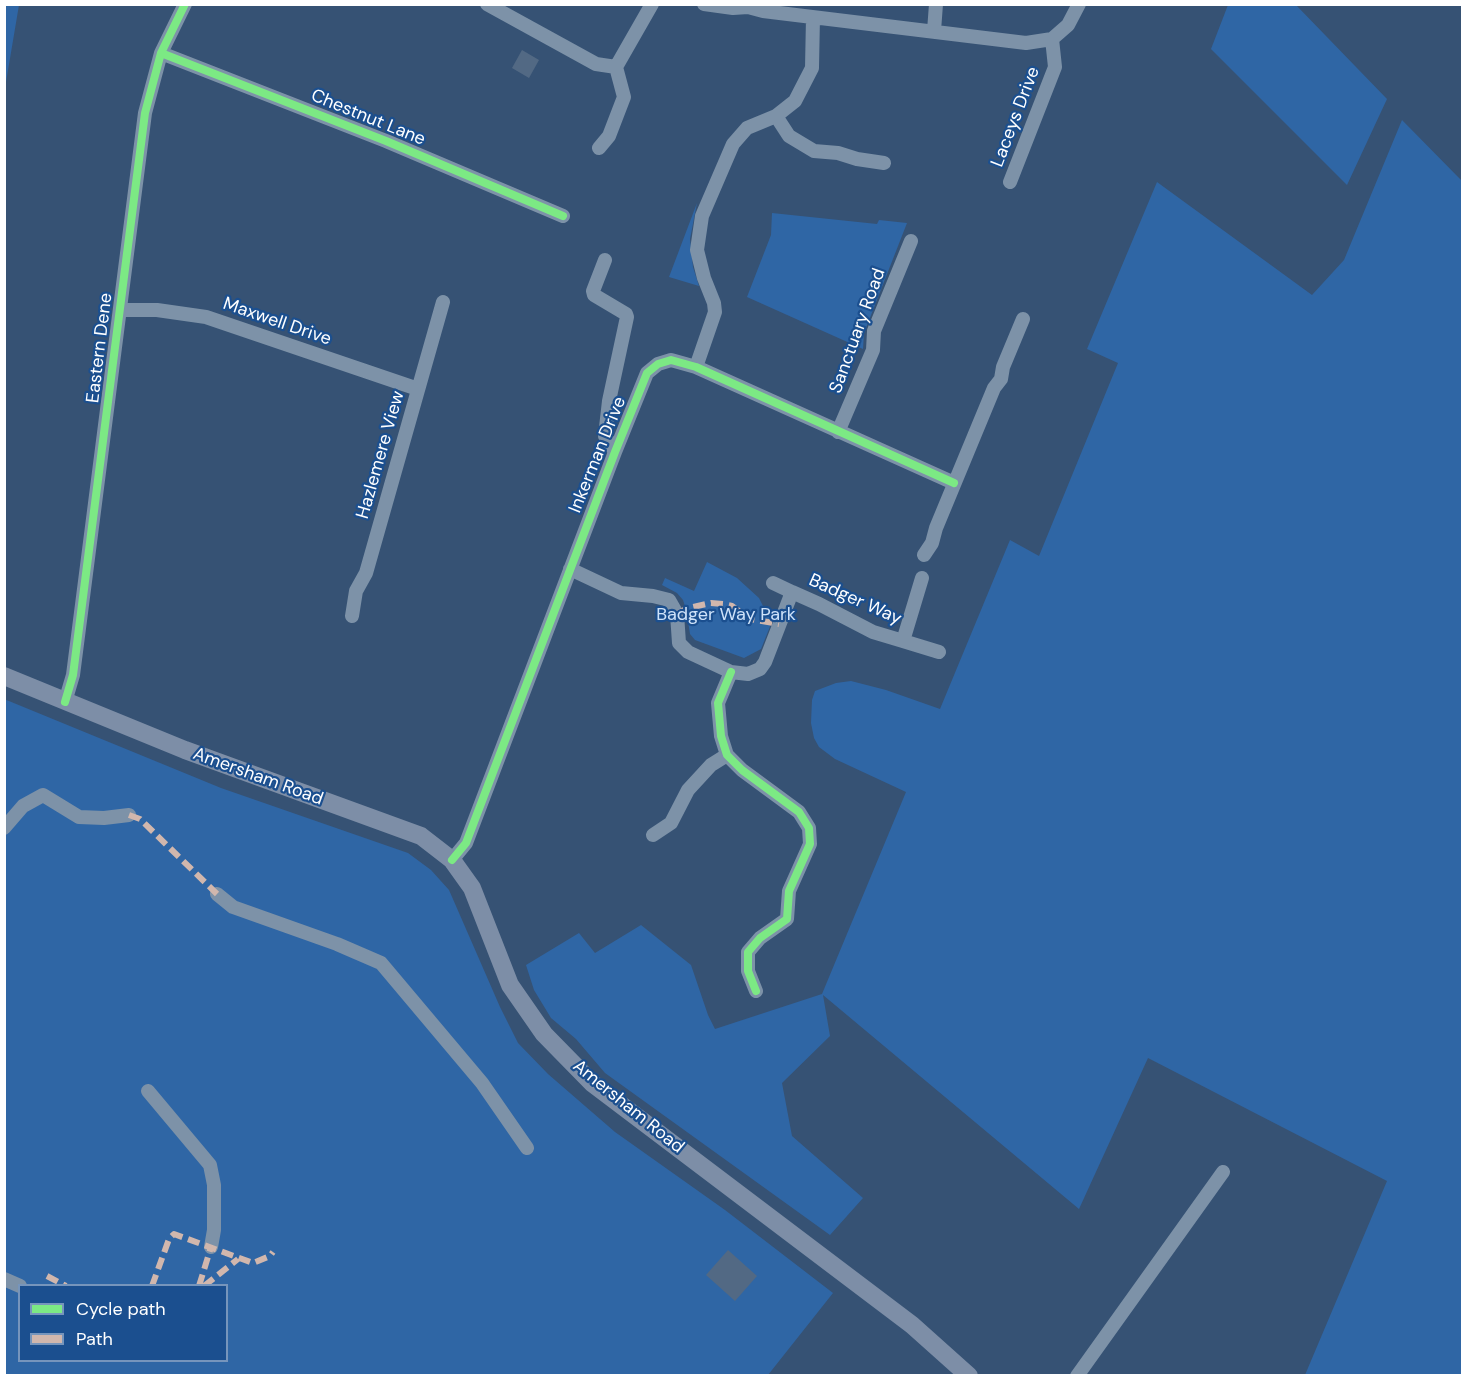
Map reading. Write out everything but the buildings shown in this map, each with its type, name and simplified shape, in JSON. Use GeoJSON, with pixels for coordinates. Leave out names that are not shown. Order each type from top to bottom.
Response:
{"type":"FeatureCollection","features":[{"type":"Feature","properties":{"kind":"main road","name":"Amersham Road"},"geometry":{"type":"LineString","coordinates":[[4,676],[185,750],[421,836],[452,860],[472,888],[510,985],[544,1034],[592,1083],[912,1325],[969,1376]]}},
{"type":"Feature","properties":{"kind":"street","name":"Eastern Dene"},"geometry":{"type":"LineString","coordinates":[[65,702],[73,675],[145,112],[161,53],[185,4]]}},
{"type":"Feature","properties":{"kind":"street"},"geometry":{"type":"LineString","coordinates":[[487,4],[596,64],[616,67]]}},
{"type":"Feature","properties":{"kind":"street"},"geometry":{"type":"LineString","coordinates":[[599,148],[609,136],[624,97],[616,67],[652,4]]}},
{"type":"Feature","properties":{"kind":"street"},"geometry":{"type":"LineString","coordinates":[[704,4],[733,8],[748,7],[1026,43],[1052,39],[1068,25],[1079,4]]}},
{"type":"Feature","properties":{"kind":"street"},"geometry":{"type":"LineString","coordinates":[[934,31],[936,4]]}},
{"type":"Feature","properties":{"kind":"street"},"geometry":{"type":"LineString","coordinates":[[696,367],[714,312],[714,303],[704,278],[697,250],[702,216],[733,144],[747,128],[776,116],[795,100],[812,68],[813,16]]}},
{"type":"Feature","properties":{"kind":"street","name":"Laceys Drive"},"geometry":{"type":"LineString","coordinates":[[1010,182],[1055,67],[1052,39]]}},
{"type":"Feature","properties":{"kind":"street","name":"Chestnut Lane"},"geometry":{"type":"LineString","coordinates":[[161,53],[386,141],[563,216]]}},
{"type":"Feature","properties":{"kind":"street"},"geometry":{"type":"LineString","coordinates":[[776,116],[789,136],[814,151],[838,153],[857,159],[884,163]]}},
{"type":"Feature","properties":{"kind":"street","name":"Sanctuary Road"},"geometry":{"type":"LineString","coordinates":[[838,432],[873,350],[874,331],[911,241]]}},
{"type":"Feature","properties":{"kind":"street"},"geometry":{"type":"LineString","coordinates":[[605,260],[593,291],[594,295],[626,314],[627,317],[609,401],[605,436],[615,452]]}},
{"type":"Feature","properties":{"kind":"street","name":"Hazlemere View"},"geometry":{"type":"LineString","coordinates":[[352,616],[356,591],[366,573],[443,302]]}},
{"type":"Feature","properties":{"kind":"street","name":"Maxwell Drive"},"geometry":{"type":"LineString","coordinates":[[120,310],[157,310],[206,317],[418,389]]}},
{"type":"Feature","properties":{"kind":"street"},"geometry":{"type":"LineString","coordinates":[[924,555],[932,543],[954,483],[994,388],[1001,379],[1003,367],[1023,319]]}},
{"type":"Feature","properties":{"kind":"street","name":"Inkerman Drive"},"geometry":{"type":"LineString","coordinates":[[452,860],[465,843],[647,373],[658,364],[671,360],[696,367],[954,483]]}},
{"type":"Feature","properties":{"kind":"street"},"geometry":{"type":"LineString","coordinates":[[570,569],[621,593],[669,600],[677,614],[679,643],[688,652],[731,672],[718,703],[720,736],[727,755],[742,770],[799,812],[809,828],[810,844],[789,891],[787,919],[760,938],[748,952],[748,970],[756,991]]}},
{"type":"Feature","properties":{"kind":"street","name":"Badger Way"},"geometry":{"type":"LineString","coordinates":[[903,641],[922,578]]}},
{"type":"Feature","properties":{"kind":"street","name":"Badger Way"},"geometry":{"type":"LineString","coordinates":[[773,583],[873,632],[939,651]]}},
{"type":"Feature","properties":{"kind":"street","name":"Badger Way"},"geometry":{"type":"LineString","coordinates":[[731,672],[748,674],[760,669],[765,662],[792,592]]}},
{"type":"Feature","properties":{"kind":"street"},"geometry":{"type":"LineString","coordinates":[[653,835],[671,823],[688,790],[711,765],[727,755]]}},
{"type":"Feature","properties":{"kind":"street"},"geometry":{"type":"LineString","coordinates":[[4,828],[23,806],[43,795],[79,817],[104,818],[129,815]]}},
{"type":"Feature","properties":{"kind":"street"},"geometry":{"type":"LineString","coordinates":[[217,894],[233,907],[337,944],[381,963],[482,1083],[527,1148]]}},
{"type":"Feature","properties":{"kind":"street"},"geometry":{"type":"LineString","coordinates":[[148,1091],[210,1165],[213,1173],[214,1194],[214,1230],[211,1247]]}},
{"type":"Feature","properties":{"kind":"street"},"geometry":{"type":"LineString","coordinates":[[1077,1376],[1223,1172]]}},
{"type":"Feature","properties":{"kind":"street"},"geometry":{"type":"LineString","coordinates":[[4,1279],[18,1285]]}},
{"type":"Feature","properties":{"kind":"green space"},"geometry":{"type":"Polygon","coordinates":[[[4,5],[19,5],[5,88],[4,5]]]}},
{"type":"Feature","properties":{"kind":"green space"},"geometry":{"type":"Polygon","coordinates":[[[1228,5],[1296,5],[1387,99],[1347,185],[1211,49],[1228,5]]]}},
{"type":"Feature","properties":{"kind":"green space"},"geometry":{"type":"Polygon","coordinates":[[[1402,120],[1462,181],[1462,1375],[1305,1375],[1387,1181],[1148,1058],[1079,1209],[823,995],[830,1036],[782,1083],[792,1136],[863,1198],[830,1235],[605,1073],[576,1039],[551,1018],[534,990],[526,965],[579,933],[595,953],[641,925],[691,965],[715,1029],[822,994],[906,792],[835,759],[819,747],[814,738],[811,723],[812,700],[815,691],[836,683],[851,681],[886,690],[940,709],[1010,540],[1039,556],[1118,363],[1087,349],[1157,182],[1312,295],[1344,260],[1402,120]]]}},
{"type":"Feature","properties":{"kind":"green space"},"geometry":{"type":"Polygon","coordinates":[[[697,203],[690,239],[693,267],[699,286],[669,277],[697,203]]]}},
{"type":"Feature","properties":{"kind":"green space"},"geometry":{"type":"Polygon","coordinates":[[[772,213],[877,224],[879,220],[907,223],[864,333],[863,349],[747,297],[771,235],[772,213]]]}},
{"type":"Feature","properties":{"kind":"green space","name":"Badger Way Park"},"geometry":{"type":"Polygon","coordinates":[[[707,562],[737,578],[759,598],[768,616],[773,619],[761,649],[744,658],[695,640],[690,634],[683,600],[677,593],[662,585],[665,578],[694,591],[707,562]]]}},
{"type":"Feature","properties":{"kind":"green space"},"geometry":{"type":"Polygon","coordinates":[[[4,699],[221,788],[408,853],[431,870],[449,890],[518,1043],[548,1074],[615,1132],[725,1210],[833,1293],[768,1375],[5,1375],[4,699]]]}},
{"type":"Feature","properties":{"kind":"marked path"},"geometry":{"type":"LineString","coordinates":[[677,614],[688,608],[711,603],[724,604],[732,606],[750,619],[779,624]]}},
{"type":"Feature","properties":{"kind":"marked path"},"geometry":{"type":"LineString","coordinates":[[129,815],[140,819],[217,894]]}},
{"type":"Feature","properties":{"kind":"marked path"},"geometry":{"type":"LineString","coordinates":[[153,1284],[169,1239],[174,1234],[253,1263],[270,1256],[273,1252]]}},
{"type":"Feature","properties":{"kind":"marked path"},"geometry":{"type":"LineString","coordinates":[[200,1284],[211,1247]]}},
{"type":"Feature","properties":{"kind":"marked path"},"geometry":{"type":"LineString","coordinates":[[207,1284],[238,1259]]}},
{"type":"Feature","properties":{"kind":"marked path"},"geometry":{"type":"LineString","coordinates":[[47,1276],[62,1284]]}},
{"type":"Feature","properties":{"kind":"cycle path"},"geometry":{"type":"LineString","coordinates":[[65,702],[73,675],[145,113],[161,53],[185,4]]}},
{"type":"Feature","properties":{"kind":"cycle path"},"geometry":{"type":"LineString","coordinates":[[161,53],[386,141],[563,216]]}},
{"type":"Feature","properties":{"kind":"cycle path"},"geometry":{"type":"LineString","coordinates":[[452,860],[466,843],[647,373],[658,364],[671,360],[696,367],[954,483]]}},
{"type":"Feature","properties":{"kind":"cycle path"},"geometry":{"type":"LineString","coordinates":[[731,672],[718,703],[721,736],[727,755],[742,770],[799,812],[809,828],[810,844],[789,891],[787,919],[760,938],[748,952],[748,971],[756,991]]}}]}
